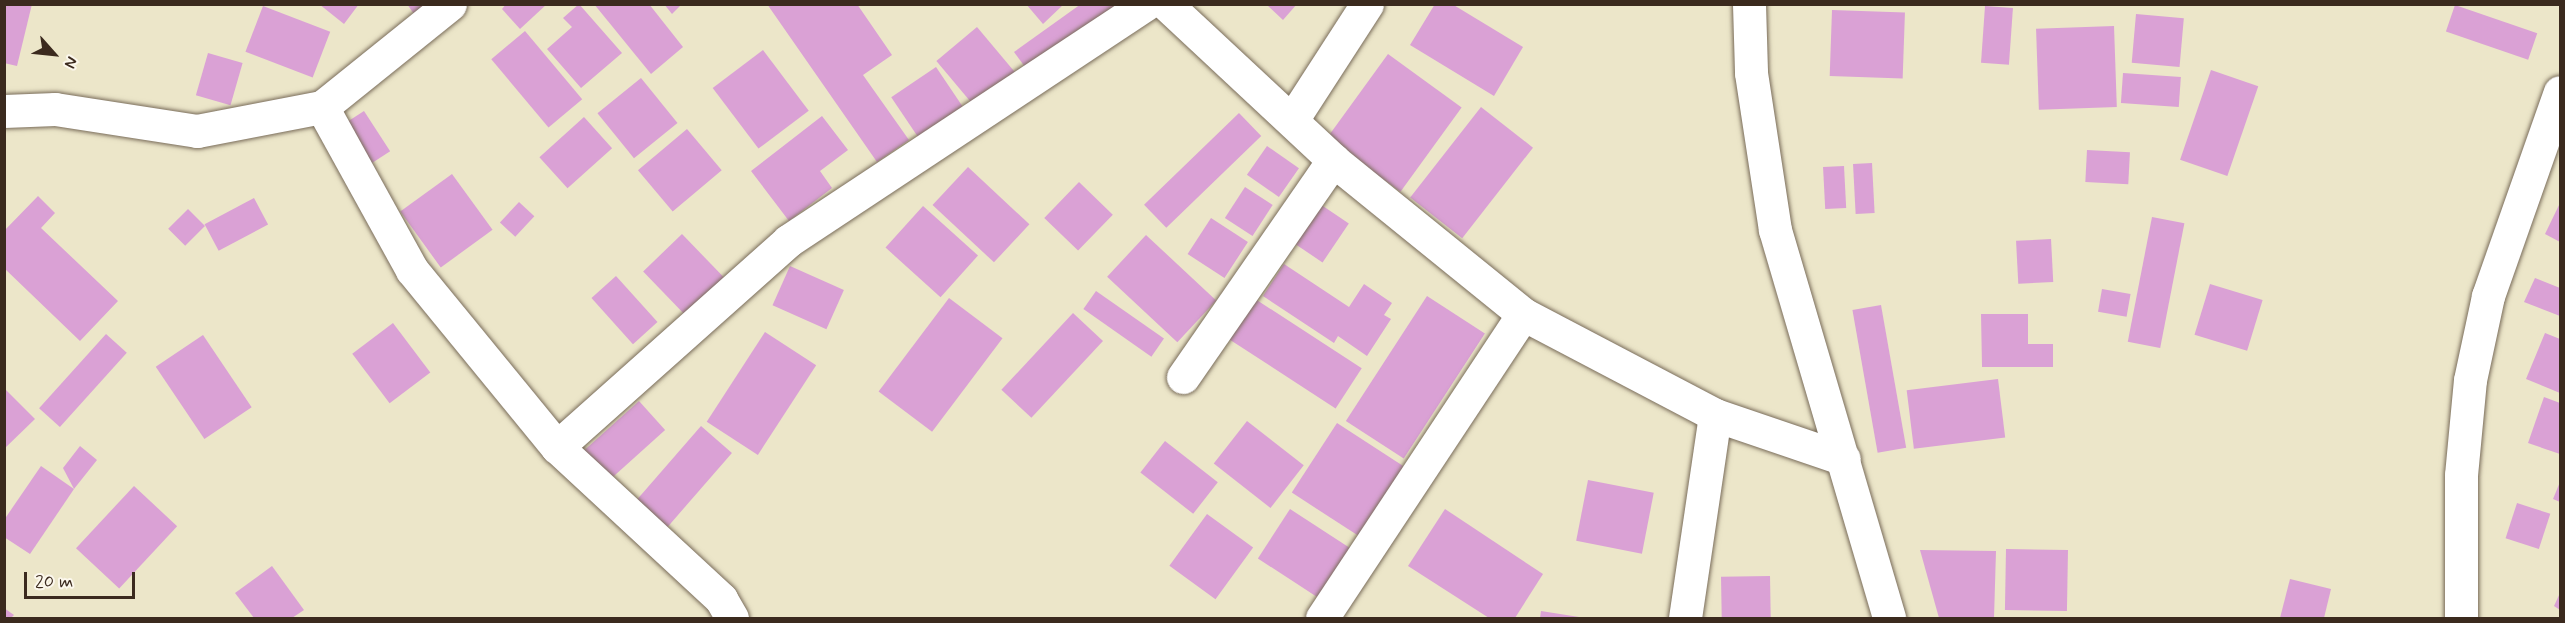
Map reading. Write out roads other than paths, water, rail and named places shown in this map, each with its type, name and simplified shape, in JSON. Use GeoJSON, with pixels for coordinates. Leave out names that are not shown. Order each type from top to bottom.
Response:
{"type":"FeatureCollection","features":[{"type":"Feature","properties":{"kind":"street"},"geometry":{"type":"LineString","coordinates":[[4,111],[55,109],[197,131],[322,106],[450,4]]}},
{"type":"Feature","properties":{"kind":"street"},"geometry":{"type":"LineString","coordinates":[[557,447],[788,241],[1146,4]]}},
{"type":"Feature","properties":{"kind":"street"},"geometry":{"type":"LineString","coordinates":[[1166,4],[1333,160],[1523,314],[1715,415],[1845,459]]}},
{"type":"Feature","properties":{"kind":"street"},"geometry":{"type":"LineString","coordinates":[[1292,120],[1367,4]]}},
{"type":"Feature","properties":{"kind":"street"},"geometry":{"type":"LineString","coordinates":[[1749,4],[1750,74],[1775,230],[1845,459],[1889,618]]}},
{"type":"Feature","properties":{"kind":"street"},"geometry":{"type":"LineString","coordinates":[[2461,618],[2461,475],[2470,380],[2488,296],[2560,92]]}},
{"type":"Feature","properties":{"kind":"street"},"geometry":{"type":"LineString","coordinates":[[322,106],[412,270],[557,447],[721,598],[732,618]]}},
{"type":"Feature","properties":{"kind":"street"},"geometry":{"type":"LineString","coordinates":[[1183,377],[1333,160]]}},
{"type":"Feature","properties":{"kind":"street"},"geometry":{"type":"LineString","coordinates":[[1322,618],[1523,314]]}},
{"type":"Feature","properties":{"kind":"street"},"geometry":{"type":"LineString","coordinates":[[1684,618],[1715,415]]}}]}
